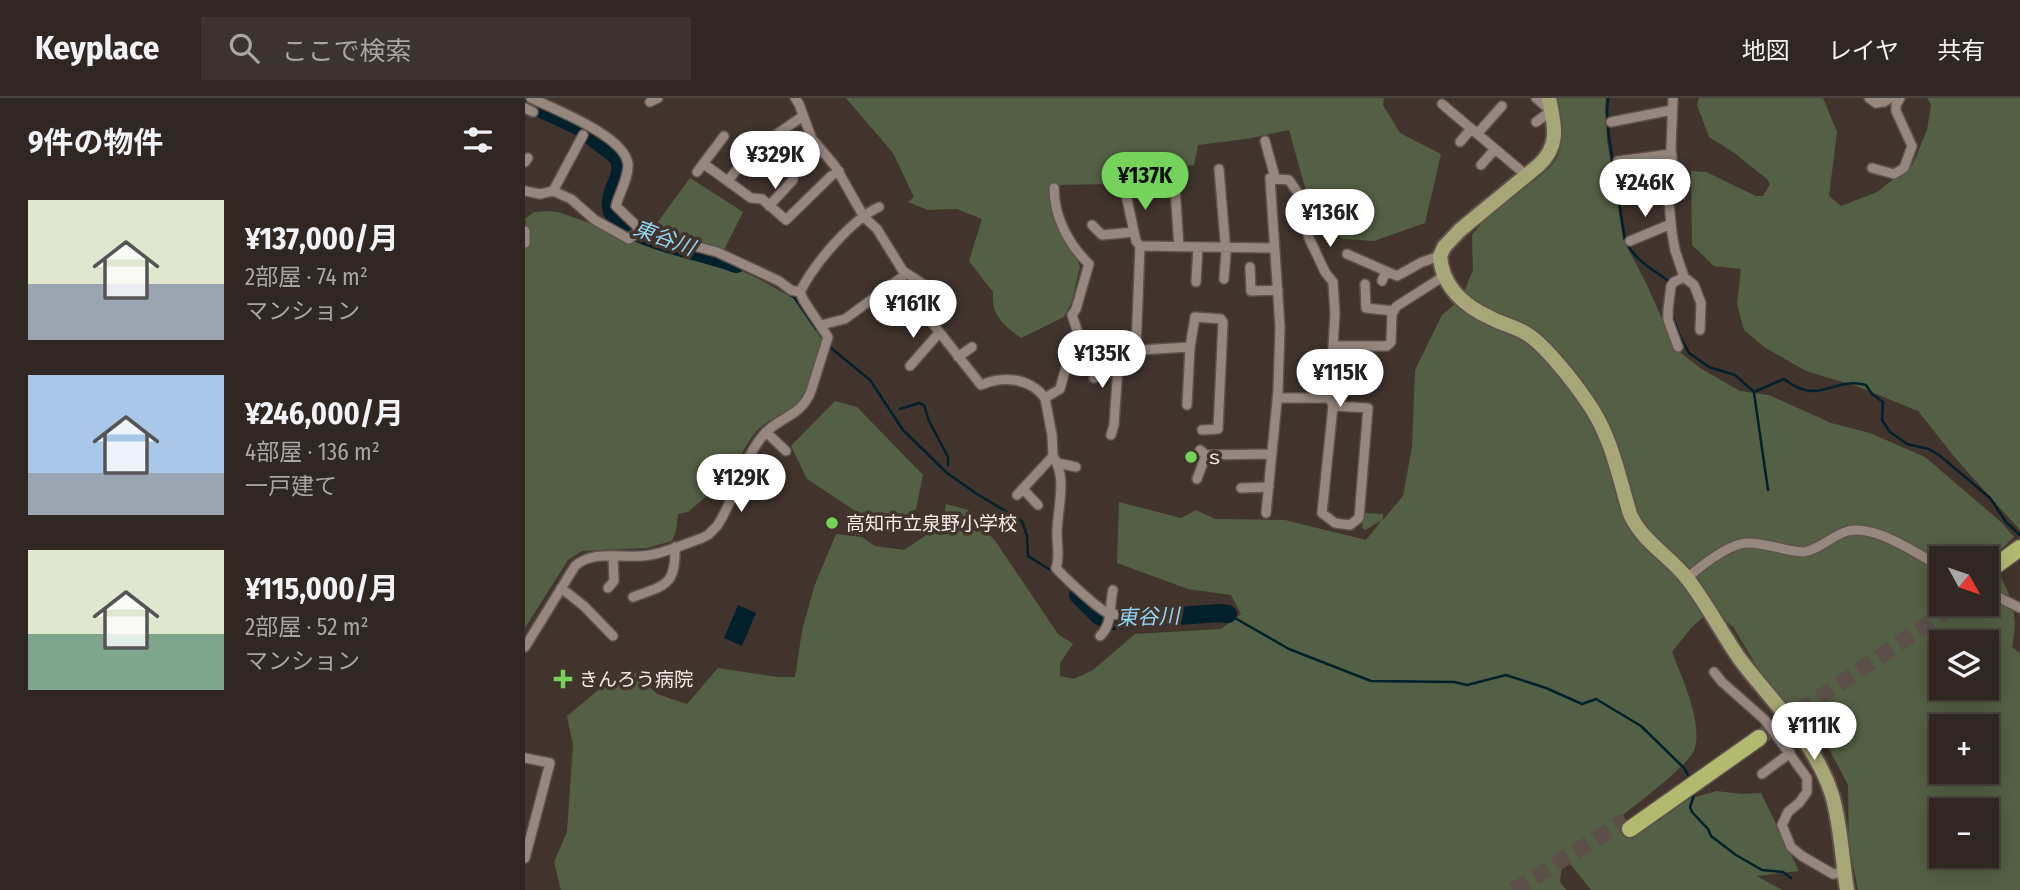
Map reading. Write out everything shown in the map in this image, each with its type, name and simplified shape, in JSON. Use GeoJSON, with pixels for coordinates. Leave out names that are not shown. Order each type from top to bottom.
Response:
{"type":"FeatureCollection","features":[{"type":"Feature","properties":{"kind":"highway"},"geometry":{"type":"LineString","coordinates":[[2020,548],[2000,569],[2020,561]]}},
{"type":"Feature","properties":{"kind":"highway"},"geometry":{"type":"LineString","coordinates":[[1635,819],[1754,737]]}},
{"type":"Feature","properties":{"kind":"main road"},"geometry":{"type":"LineString","coordinates":[[1550,105],[1553,147],[1546,158],[1460,230],[1444,247],[1440,256],[1444,276],[1458,296],[1475,310],[1519,329],[1538,342],[1585,398],[1605,430],[1632,519],[1646,538],[1687,578],[1730,645],[1816,757],[1832,795],[1847,890]]}},
{"type":"Feature","properties":{"kind":"street"},"geometry":{"type":"LineString","coordinates":[[531,98],[583,121],[620,150],[627,159],[628,171],[617,206],[636,233]]}},
{"type":"Feature","properties":{"kind":"street"},"geometry":{"type":"LineString","coordinates":[[795,98],[812,139],[839,172],[864,217],[877,229],[906,274],[928,287],[933,324],[981,386],[996,379],[1014,379],[1045,398],[1061,505],[1056,568],[1109,619]]}},
{"type":"Feature","properties":{"kind":"street"},"geometry":{"type":"LineString","coordinates":[[1536,98],[1550,105],[1536,122]]}},
{"type":"Feature","properties":{"kind":"street"},"geometry":{"type":"LineString","coordinates":[[1673,98],[1673,169],[1669,203],[1671,224],[1675,250],[1684,277],[1694,285],[1701,303],[1700,330]]}},
{"type":"Feature","properties":{"kind":"street"},"geometry":{"type":"LineString","coordinates":[[1869,98],[1876,103],[1890,98]]}},
{"type":"Feature","properties":{"kind":"street"},"geometry":{"type":"LineString","coordinates":[[1872,168],[1887,174],[1897,174],[1903,170],[1908,159],[1912,146],[1896,111],[1900,98]]}},
{"type":"Feature","properties":{"kind":"street"},"geometry":{"type":"LineString","coordinates":[[1442,104],[1526,175]]}},
{"type":"Feature","properties":{"kind":"street"},"geometry":{"type":"LineString","coordinates":[[1460,142],[1502,106]]}},
{"type":"Feature","properties":{"kind":"street"},"geometry":{"type":"LineString","coordinates":[[1611,122],[1672,110]]}},
{"type":"Feature","properties":{"kind":"street"},"geometry":{"type":"LineString","coordinates":[[771,139],[803,116]]}},
{"type":"Feature","properties":{"kind":"street"},"geometry":{"type":"LineString","coordinates":[[553,191],[583,135]]}},
{"type":"Feature","properties":{"kind":"street"},"geometry":{"type":"LineString","coordinates":[[697,172],[724,136]]}},
{"type":"Feature","properties":{"kind":"street"},"geometry":{"type":"LineString","coordinates":[[1265,141],[1275,177]]}},
{"type":"Feature","properties":{"kind":"street"},"geometry":{"type":"LineString","coordinates":[[1481,165],[1495,149]]}},
{"type":"Feature","properties":{"kind":"street"},"geometry":{"type":"LineString","coordinates":[[1621,179],[1618,162],[1671,154]]}},
{"type":"Feature","properties":{"kind":"street"},"geometry":{"type":"LineString","coordinates":[[728,181],[746,157]]}},
{"type":"Feature","properties":{"kind":"street"},"geometry":{"type":"LineString","coordinates":[[703,164],[751,198],[762,199],[786,220],[831,176],[839,172]]}},
{"type":"Feature","properties":{"kind":"street"},"geometry":{"type":"LineString","coordinates":[[1219,169],[1224,279]]}},
{"type":"Feature","properties":{"kind":"street"},"geometry":{"type":"LineString","coordinates":[[1266,513],[1277,398],[1280,327],[1269,181],[1275,177],[1289,180],[1298,193],[1297,199],[1305,229],[1325,272],[1333,282],[1335,314],[1331,402],[1322,513],[1335,523],[1350,525],[1359,518],[1368,408],[1331,402],[1277,398]]}},
{"type":"Feature","properties":{"kind":"street"},"geometry":{"type":"LineString","coordinates":[[769,206],[793,180]]}},
{"type":"Feature","properties":{"kind":"street"},"geometry":{"type":"LineString","coordinates":[[1045,398],[1060,389],[1068,360],[1075,353],[1079,336],[1072,315],[1089,264],[1074,248],[1058,216],[1054,188]]}},
{"type":"Feature","properties":{"kind":"street"},"geometry":{"type":"LineString","coordinates":[[1175,188],[1179,247]]}},
{"type":"Feature","properties":{"kind":"street"},"geometry":{"type":"LineString","coordinates":[[1125,190],[1136,241],[1140,246],[1136,349]]}},
{"type":"Feature","properties":{"kind":"street"},"geometry":{"type":"LineString","coordinates":[[525,191],[540,194],[553,191],[571,199],[595,220],[629,239],[636,233],[643,233],[717,252],[779,281],[790,290],[800,292]]}},
{"type":"Feature","properties":{"kind":"street"},"geometry":{"type":"LineString","coordinates":[[800,292],[829,249],[867,213],[879,207]]}},
{"type":"Feature","properties":{"kind":"street"},"geometry":{"type":"LineString","coordinates":[[1630,241],[1671,224]]}},
{"type":"Feature","properties":{"kind":"street"},"geometry":{"type":"LineString","coordinates":[[1092,225],[1101,235],[1134,232]]}},
{"type":"Feature","properties":{"kind":"street"},"geometry":{"type":"LineString","coordinates":[[525,231],[525,243]]}},
{"type":"Feature","properties":{"kind":"street"},"geometry":{"type":"LineString","coordinates":[[1140,246],[1274,248]]}},
{"type":"Feature","properties":{"kind":"street"},"geometry":{"type":"LineString","coordinates":[[1196,282],[1198,247]]}},
{"type":"Feature","properties":{"kind":"street"},"geometry":{"type":"LineString","coordinates":[[1347,254],[1397,276],[1422,262],[1440,256]]}},
{"type":"Feature","properties":{"kind":"street"},"geometry":{"type":"LineString","coordinates":[[1250,267],[1251,291],[1278,290]]}},
{"type":"Feature","properties":{"kind":"street"},"geometry":{"type":"LineString","coordinates":[[1382,281],[1386,271]]}},
{"type":"Feature","properties":{"kind":"street"},"geometry":{"type":"LineString","coordinates":[[821,325],[845,319],[906,274]]}},
{"type":"Feature","properties":{"kind":"street"},"geometry":{"type":"LineString","coordinates":[[1333,346],[1387,346],[1391,342],[1390,319],[1394,311],[1444,276]]}},
{"type":"Feature","properties":{"kind":"street"},"geometry":{"type":"LineString","coordinates":[[1678,347],[1668,315],[1672,284],[1684,277]]}},
{"type":"Feature","properties":{"kind":"street"},"geometry":{"type":"LineString","coordinates":[[1365,284],[1366,308],[1394,311]]}},
{"type":"Feature","properties":{"kind":"street"},"geometry":{"type":"LineString","coordinates":[[525,647],[575,565],[592,558],[650,555],[702,538],[717,526],[754,450],[766,432],[798,411],[808,399],[829,340],[800,292]]}},
{"type":"Feature","properties":{"kind":"street"},"geometry":{"type":"LineString","coordinates":[[915,312],[931,316]]}},
{"type":"Feature","properties":{"kind":"street"},"geometry":{"type":"LineString","coordinates":[[1187,405],[1190,347],[1195,317],[1221,319],[1218,429],[1202,430]]}},
{"type":"Feature","properties":{"kind":"street"},"geometry":{"type":"LineString","coordinates":[[910,366],[939,333]]}},
{"type":"Feature","properties":{"kind":"street"},"geometry":{"type":"LineString","coordinates":[[958,357],[972,347]]}},
{"type":"Feature","properties":{"kind":"street"},"geometry":{"type":"LineString","coordinates":[[1075,353],[1190,347]]}},
{"type":"Feature","properties":{"kind":"street"},"geometry":{"type":"LineString","coordinates":[[1111,435],[1119,351]]}},
{"type":"Feature","properties":{"kind":"street"},"geometry":{"type":"LineString","coordinates":[[1094,378],[1096,353]]}},
{"type":"Feature","properties":{"kind":"street"},"geometry":{"type":"LineString","coordinates":[[766,432],[786,450]]}},
{"type":"Feature","properties":{"kind":"street"},"geometry":{"type":"LineString","coordinates":[[1197,479],[1203,453],[1272,454]]}},
{"type":"Feature","properties":{"kind":"street"},"geometry":{"type":"LineString","coordinates":[[1056,459],[1076,467]]}},
{"type":"Feature","properties":{"kind":"street"},"geometry":{"type":"LineString","coordinates":[[1038,505],[1020,492],[1056,459]]}},
{"type":"Feature","properties":{"kind":"street"},"geometry":{"type":"LineString","coordinates":[[1241,488],[1269,487]]}},
{"type":"Feature","properties":{"kind":"street"},"geometry":{"type":"LineString","coordinates":[[1687,578],[1736,544],[1753,543],[1803,552],[1810,551],[1846,531],[1857,530],[1884,537],[1929,561]]}},
{"type":"Feature","properties":{"kind":"street"},"geometry":{"type":"LineString","coordinates":[[633,597],[664,586],[675,568],[675,547]]}},
{"type":"Feature","properties":{"kind":"street"},"geometry":{"type":"LineString","coordinates":[[608,589],[614,581],[613,556]]}},
{"type":"Feature","properties":{"kind":"street"},"geometry":{"type":"LineString","coordinates":[[561,588],[584,606],[613,636]]}},
{"type":"Feature","properties":{"kind":"street"},"geometry":{"type":"LineString","coordinates":[[1100,636],[1107,629],[1113,590]]}},
{"type":"Feature","properties":{"kind":"street"},"geometry":{"type":"LineString","coordinates":[[1999,598],[2020,608]]}},
{"type":"Feature","properties":{"kind":"street"},"geometry":{"type":"LineString","coordinates":[[1109,619],[1122,615]]}},
{"type":"Feature","properties":{"kind":"street"},"geometry":{"type":"LineString","coordinates":[[1714,672],[1765,720],[1807,778],[1807,792],[1788,813],[1782,825],[1791,847],[1833,874],[1845,872]]}},
{"type":"Feature","properties":{"kind":"street"},"geometry":{"type":"LineString","coordinates":[[1762,774],[1790,753]]}},
{"type":"Feature","properties":{"kind":"street"},"geometry":{"type":"LineString","coordinates":[[525,758],[550,763],[525,858]]}},
{"type":"Feature","properties":{"kind":"green space"},"geometry":{"type":"Polygon","coordinates":[[[846,98],[1384,98],[1383,105],[1400,133],[1441,154],[1425,223],[1374,241],[1342,239],[1311,209],[1289,130],[1198,145],[1194,165],[1149,171],[1118,184],[1049,185],[1056,221],[1080,266],[1072,301],[1064,317],[1021,338],[996,314],[993,292],[969,261],[982,219],[957,209],[928,210],[908,202],[914,197],[893,153],[846,98]]]}},
{"type":"Feature","properties":{"kind":"green space"},"geometry":{"type":"Polygon","coordinates":[[[1556,98],[1606,98],[1607,140],[1623,239],[1675,348],[1700,368],[1740,391],[1769,395],[1831,423],[1870,433],[1925,457],[2001,522],[2014,537],[1999,551],[1999,546],[1929,546],[1929,616],[1999,616],[1999,574],[2011,601],[2015,621],[2012,647],[2020,653],[2020,890],[1858,890],[1849,844],[1848,785],[1829,749],[1802,725],[1772,691],[1733,627],[1712,609],[1691,628],[1672,652],[1693,712],[1696,725],[1695,748],[1673,774],[1619,818],[1632,839],[1689,799],[1716,791],[1761,793],[1799,871],[1757,876],[1782,890],[1591,890],[1563,855],[1560,882],[1566,890],[561,890],[554,862],[567,832],[573,745],[567,716],[631,668],[657,694],[687,704],[718,668],[795,677],[802,631],[814,587],[836,534],[862,537],[875,546],[904,550],[943,524],[946,504],[968,510],[996,542],[1058,634],[1073,644],[1060,663],[1060,676],[1074,679],[1093,670],[1135,634],[1221,629],[1241,614],[1231,595],[1188,589],[1117,563],[1119,502],[1181,518],[1196,510],[1215,519],[1285,520],[1366,540],[1382,520],[1365,530],[1362,528],[1364,513],[1383,514],[1383,520],[1403,496],[1412,447],[1415,370],[1442,315],[1461,299],[1473,270],[1472,235],[1494,210],[1552,165],[1559,152],[1560,120],[1556,98]]]}},
{"type":"Feature","properties":{"kind":"green space"},"geometry":{"type":"Polygon","coordinates":[[[1699,98],[1823,98],[1837,132],[1829,196],[1841,206],[1877,192],[1913,164],[1927,130],[1931,105],[1927,98],[2020,98],[2020,530],[1956,459],[1918,411],[1859,387],[1806,371],[1764,347],[1744,330],[1737,304],[1741,269],[1714,266],[1692,245],[1691,171],[1706,172],[1756,196],[1763,196],[1770,184],[1733,152],[1709,137],[1697,105],[1699,98]]]}},
{"type":"Feature","properties":{"kind":"green space"},"geometry":{"type":"Polygon","coordinates":[[[690,178],[743,212],[723,252],[652,230],[690,178]]]}},
{"type":"Feature","properties":{"kind":"green space"},"geometry":{"type":"Polygon","coordinates":[[[534,212],[558,212],[644,242],[706,255],[757,278],[796,300],[822,340],[809,380],[798,402],[756,432],[741,455],[727,488],[715,489],[688,512],[678,514],[672,541],[647,548],[582,551],[568,560],[525,628],[525,247],[529,244],[525,219],[534,212]]]}},
{"type":"Feature","properties":{"kind":"green space"},"geometry":{"type":"Polygon","coordinates":[[[835,401],[857,407],[923,475],[916,509],[891,525],[875,524],[807,479],[791,446],[835,401]]]}},
{"type":"Feature","properties":{"kind":"water"},"geometry":{"type":"Polygon","coordinates":[[[738,605],[756,613],[742,646],[724,638],[738,605]]]}},
{"type":"Feature","properties":{"kind":"waterway"},"geometry":{"type":"LineString","coordinates":[[1608,98],[1609,137],[1625,240],[1639,259],[1670,282]]}},
{"type":"Feature","properties":{"kind":"waterway","name":"東谷川"},"geometry":{"type":"LineString","coordinates":[[525,101],[578,126],[617,156],[620,169],[611,201],[611,208],[617,219],[646,236],[736,264]]}},
{"type":"Feature","properties":{"kind":"waterway"},"geometry":{"type":"LineString","coordinates":[[1673,305],[1675,287]]}},
{"type":"Feature","properties":{"kind":"waterway","name":"東谷川"},"geometry":{"type":"LineString","coordinates":[[789,293],[816,329]]}},
{"type":"Feature","properties":{"kind":"waterway"},"geometry":{"type":"LineString","coordinates":[[1672,315],[1689,353],[1709,367],[1735,375],[1754,392],[1784,379],[1796,387],[1817,391],[1844,384],[1866,385],[1872,394],[1883,402],[1882,420],[1890,432],[1907,444],[1929,449],[1939,455],[1990,498],[2006,522],[2020,535]]}},
{"type":"Feature","properties":{"kind":"waterway","name":"東谷川"},"geometry":{"type":"LineString","coordinates":[[831,348],[870,380],[903,430],[947,473],[1022,521],[1027,536],[1028,556],[1052,571]]}},
{"type":"Feature","properties":{"kind":"waterway"},"geometry":{"type":"LineString","coordinates":[[1754,393],[1768,490]]}},
{"type":"Feature","properties":{"kind":"waterway"},"geometry":{"type":"LineString","coordinates":[[900,409],[919,403],[924,405],[929,421],[948,457],[948,465]]}},
{"type":"Feature","properties":{"kind":"waterway","name":"東谷川"},"geometry":{"type":"LineString","coordinates":[[1078,595],[1099,616],[1112,621],[1228,614]]}},
{"type":"Feature","properties":{"kind":"waterway"},"geometry":{"type":"LineString","coordinates":[[1228,614],[1289,649],[1371,681],[1454,682],[1467,685],[1506,675],[1546,688],[1582,704],[1596,699],[1641,726],[1684,768],[1691,780]]}},
{"type":"Feature","properties":{"kind":"waterway"},"geometry":{"type":"LineString","coordinates":[[1696,789],[1690,807],[1711,836],[1762,870],[1783,872],[1791,878]]}},
{"type":"Feature","properties":{"kind":"tunnel"},"geometry":{"type":"LineString","coordinates":[[1759,738],[1940,616]]}},
{"type":"Feature","properties":{"kind":"tunnel"},"geometry":{"type":"LineString","coordinates":[[1514,890],[1626,820]]}},
{"type":"Feature","properties":{"kind":"place","name":"ｓ"},"geometry":{"type":"Point","coordinates":[1191,457]}},
{"type":"Feature","properties":{"kind":"place","name":"高知市立泉野小学校"},"geometry":{"type":"Point","coordinates":[832,523]}},
{"type":"Feature","properties":{"kind":"place","name":"きんろう病院"},"geometry":{"type":"Point","coordinates":[563,679]}}]}
